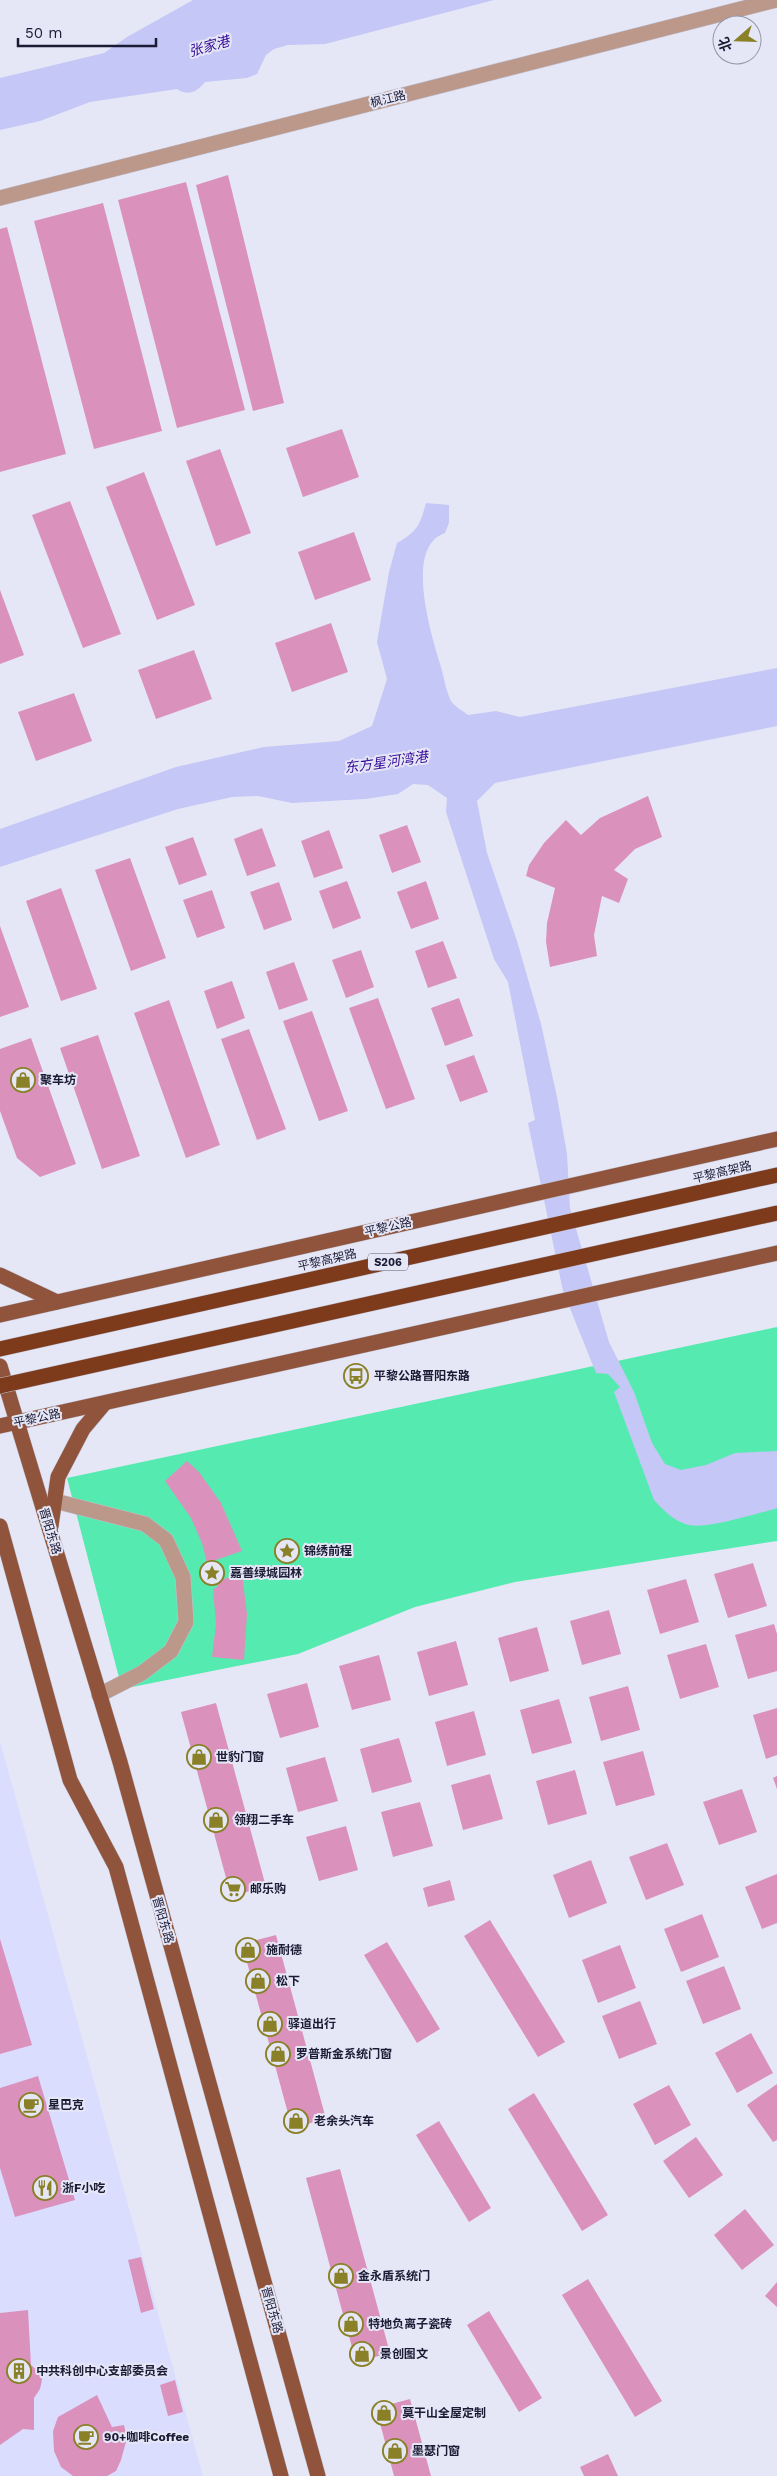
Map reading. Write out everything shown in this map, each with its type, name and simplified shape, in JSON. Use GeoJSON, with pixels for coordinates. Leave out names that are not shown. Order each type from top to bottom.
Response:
{"type":"FeatureCollection","features":[{"type":"Feature","properties":{"kind":"highway","name":"平黎高架路"},"geometry":{"type":"LineString","coordinates":[[0,1349],[777,1175]]}},
{"type":"Feature","properties":{"kind":"highway"},"geometry":{"type":"LineString","coordinates":[[0,1386],[777,1213]]}},
{"type":"Feature","properties":{"kind":"main road","name":"平黎公路"},"geometry":{"type":"LineString","coordinates":[[0,1315],[777,1139]]}},
{"type":"Feature","properties":{"kind":"main road","name":"平黎公路"},"geometry":{"type":"LineString","coordinates":[[0,1426],[777,1253]]}},
{"type":"Feature","properties":{"kind":"main road"},"geometry":{"type":"LineString","coordinates":[[0,1275],[57,1302]]}},
{"type":"Feature","properties":{"kind":"main road","name":"晋阳东路"},"geometry":{"type":"LineString","coordinates":[[0,1366],[99,1695],[318,2476]]}},
{"type":"Feature","properties":{"kind":"main road"},"geometry":{"type":"LineString","coordinates":[[50,1533],[58,1477],[83,1429],[104,1404]]}},
{"type":"Feature","properties":{"kind":"main road"},"geometry":{"type":"LineString","coordinates":[[0,1528],[70,1780],[116,1867],[281,2476]]}},
{"type":"Feature","properties":{"kind":"street","name":"枫江路"},"geometry":{"type":"LineString","coordinates":[[0,198],[776,0]]}},
{"type":"Feature","properties":{"kind":"street"},"geometry":{"type":"LineString","coordinates":[[54,1501],[145,1524],[166,1540],[183,1577],[186,1622],[171,1651],[142,1673],[99,1695]]}},
{"type":"Feature","properties":{"kind":"shaded area"},"geometry":{"type":"Polygon","coordinates":[[[0,1741],[203,2476],[0,2476],[0,1741]]]}},
{"type":"Feature","properties":{"kind":"green space"},"geometry":{"type":"Polygon","coordinates":[[[777,1327],[777,1541],[515,1582],[415,1607],[298,1654],[122,1689],[67,1478],[777,1327]]]}},
{"type":"Feature","properties":{"kind":"water","name":"张家港"},"geometry":{"type":"Polygon","coordinates":[[[193,0],[494,0],[325,44],[288,45],[274,49],[266,55],[257,74],[247,78],[205,82],[199,88],[189,93],[177,89],[90,102],[40,121],[0,130],[0,78],[104,53],[127,37],[193,0]]]}},
{"type":"Feature","properties":{"kind":"water","name":"东方星河湾港"},"geometry":{"type":"Polygon","coordinates":[[[426,503],[449,505],[449,523],[445,533],[432,542],[425,556],[423,574],[424,594],[427,615],[448,693],[452,703],[468,715],[496,711],[520,717],[777,668],[777,726],[495,783],[477,801],[487,853],[517,941],[541,1024],[567,1154],[570,1208],[609,1342],[634,1392],[652,1443],[665,1464],[681,1470],[706,1465],[735,1453],[777,1451],[777,1508],[775,1509],[719,1523],[697,1526],[689,1525],[674,1518],[665,1512],[654,1500],[614,1392],[620,1387],[608,1374],[596,1373],[563,1291],[528,1123],[535,1120],[508,982],[494,959],[446,812],[447,798],[428,785],[413,784],[398,794],[366,799],[292,803],[258,796],[232,797],[178,809],[0,867],[0,829],[176,767],[264,747],[339,741],[372,726],[387,679],[377,642],[389,572],[397,543],[417,527],[426,503]]]}},
{"type":"Feature","properties":{"kind":"building"},"geometry":{"type":"Polygon","coordinates":[[[228,175],[284,403],[253,411],[196,185],[228,175]]]}},
{"type":"Feature","properties":{"kind":"building"},"geometry":{"type":"Polygon","coordinates":[[[186,182],[245,410],[177,428],[118,200],[186,182]]]}},
{"type":"Feature","properties":{"kind":"building"},"geometry":{"type":"Polygon","coordinates":[[[103,203],[162,431],[94,449],[34,221],[103,203]]]}},
{"type":"Feature","properties":{"kind":"building"},"geometry":{"type":"Polygon","coordinates":[[[7,227],[66,454],[0,472],[0,229],[7,227]]]}},
{"type":"Feature","properties":{"kind":"building"},"geometry":{"type":"Polygon","coordinates":[[[342,429],[359,477],[303,497],[286,448],[342,429]]]}},
{"type":"Feature","properties":{"kind":"building"},"geometry":{"type":"Polygon","coordinates":[[[220,449],[251,533],[216,546],[186,461],[220,449]]]}},
{"type":"Feature","properties":{"kind":"building"},"geometry":{"type":"Polygon","coordinates":[[[144,472],[195,605],[157,620],[106,487],[144,472]]]}},
{"type":"Feature","properties":{"kind":"building"},"geometry":{"type":"Polygon","coordinates":[[[70,501],[121,634],[83,648],[32,515],[70,501]]]}},
{"type":"Feature","properties":{"kind":"building"},"geometry":{"type":"Polygon","coordinates":[[[354,532],[371,580],[315,600],[298,552],[354,532]]]}},
{"type":"Feature","properties":{"kind":"building"},"geometry":{"type":"Polygon","coordinates":[[[0,590],[24,655],[0,664],[0,590]]]}},
{"type":"Feature","properties":{"kind":"building"},"geometry":{"type":"Polygon","coordinates":[[[331,623],[348,672],[292,692],[275,643],[331,623]]]}},
{"type":"Feature","properties":{"kind":"building"},"geometry":{"type":"Polygon","coordinates":[[[194,650],[212,699],[156,719],[138,670],[194,650]]]}},
{"type":"Feature","properties":{"kind":"building"},"geometry":{"type":"Polygon","coordinates":[[[74,693],[92,741],[36,761],[18,712],[74,693]]]}},
{"type":"Feature","properties":{"kind":"building"},"geometry":{"type":"Polygon","coordinates":[[[648,796],[662,837],[635,849],[614,870],[628,879],[619,903],[602,896],[594,935],[597,956],[550,967],[546,942],[547,923],[555,888],[526,876],[529,865],[544,843],[566,820],[581,835],[600,818],[648,796]]]}},
{"type":"Feature","properties":{"kind":"building"},"geometry":{"type":"Polygon","coordinates":[[[407,825],[421,862],[392,873],[379,835],[407,825]]]}},
{"type":"Feature","properties":{"kind":"building"},"geometry":{"type":"Polygon","coordinates":[[[262,828],[276,866],[247,876],[234,839],[262,828]]]}},
{"type":"Feature","properties":{"kind":"building"},"geometry":{"type":"Polygon","coordinates":[[[329,830],[343,868],[314,878],[301,841],[329,830]]]}},
{"type":"Feature","properties":{"kind":"building"},"geometry":{"type":"Polygon","coordinates":[[[193,837],[207,875],[179,885],[165,847],[193,837]]]}},
{"type":"Feature","properties":{"kind":"building"},"geometry":{"type":"Polygon","coordinates":[[[130,858],[166,958],[131,971],[95,870],[130,858]]]}},
{"type":"Feature","properties":{"kind":"building"},"geometry":{"type":"Polygon","coordinates":[[[347,881],[361,918],[333,929],[319,891],[347,881]]]}},
{"type":"Feature","properties":{"kind":"building"},"geometry":{"type":"Polygon","coordinates":[[[426,881],[439,919],[411,929],[397,892],[426,881]]]}},
{"type":"Feature","properties":{"kind":"building"},"geometry":{"type":"Polygon","coordinates":[[[279,882],[292,920],[264,930],[250,892],[279,882]]]}},
{"type":"Feature","properties":{"kind":"building"},"geometry":{"type":"Polygon","coordinates":[[[61,888],[97,989],[61,1001],[26,901],[61,888]]]}},
{"type":"Feature","properties":{"kind":"building"},"geometry":{"type":"Polygon","coordinates":[[[212,890],[225,928],[197,938],[183,900],[212,890]]]}},
{"type":"Feature","properties":{"kind":"building"},"geometry":{"type":"Polygon","coordinates":[[[0,926],[29,1007],[0,1017],[0,926]]]}},
{"type":"Feature","properties":{"kind":"building"},"geometry":{"type":"Polygon","coordinates":[[[443,941],[457,978],[428,988],[415,951],[443,941]]]}},
{"type":"Feature","properties":{"kind":"building"},"geometry":{"type":"Polygon","coordinates":[[[361,950],[374,987],[346,998],[332,960],[361,950]]]}},
{"type":"Feature","properties":{"kind":"building"},"geometry":{"type":"Polygon","coordinates":[[[294,962],[308,1000],[279,1010],[266,972],[294,962]]]}},
{"type":"Feature","properties":{"kind":"building"},"geometry":{"type":"Polygon","coordinates":[[[232,981],[245,1018],[217,1029],[204,991],[232,981]]]}},
{"type":"Feature","properties":{"kind":"building"},"geometry":{"type":"Polygon","coordinates":[[[378,998],[415,1099],[386,1109],[349,1008],[378,998]]]}},
{"type":"Feature","properties":{"kind":"building"},"geometry":{"type":"Polygon","coordinates":[[[459,998],[473,1036],[445,1046],[431,1008],[459,998]]]}},
{"type":"Feature","properties":{"kind":"building"},"geometry":{"type":"Polygon","coordinates":[[[169,1000],[220,1145],[186,1158],[134,1013],[169,1000]]]}},
{"type":"Feature","properties":{"kind":"building"},"geometry":{"type":"Polygon","coordinates":[[[312,1011],[348,1111],[319,1121],[283,1021],[312,1011]]]}},
{"type":"Feature","properties":{"kind":"building"},"geometry":{"type":"Polygon","coordinates":[[[249,1029],[286,1129],[257,1140],[221,1039],[249,1029]]]}},
{"type":"Feature","properties":{"kind":"building"},"geometry":{"type":"Polygon","coordinates":[[[98,1035],[140,1156],[102,1169],[60,1048],[98,1035]]]}},
{"type":"Feature","properties":{"kind":"building","name":"聚车坊"},"geometry":{"type":"Polygon","coordinates":[[[31,1038],[76,1164],[40,1177],[17,1158],[0,1111],[0,1049],[31,1038]]]}},
{"type":"Feature","properties":{"kind":"building"},"geometry":{"type":"Polygon","coordinates":[[[474,1055],[488,1092],[460,1102],[446,1065],[474,1055]]]}},
{"type":"Feature","properties":{"kind":"building"},"geometry":{"type":"Polygon","coordinates":[[[187,1461],[199,1472],[221,1503],[242,1551],[207,1563],[202,1543],[191,1518],[165,1481],[187,1461]]]}},
{"type":"Feature","properties":{"kind":"building"},"geometry":{"type":"Polygon","coordinates":[[[753,1563],[767,1606],[728,1618],[714,1574],[753,1563]]]}},
{"type":"Feature","properties":{"kind":"building"},"geometry":{"type":"Polygon","coordinates":[[[242,1574],[247,1614],[244,1660],[212,1657],[216,1624],[213,1589],[217,1587],[216,1581],[242,1574]]]}},
{"type":"Feature","properties":{"kind":"building"},"geometry":{"type":"Polygon","coordinates":[[[686,1579],[699,1622],[660,1634],[647,1590],[686,1579]]]}},
{"type":"Feature","properties":{"kind":"building"},"geometry":{"type":"Polygon","coordinates":[[[609,1610],[621,1654],[582,1665],[570,1621],[609,1610]]]}},
{"type":"Feature","properties":{"kind":"building"},"geometry":{"type":"Polygon","coordinates":[[[774,1624],[777,1634],[777,1671],[748,1679],[735,1635],[774,1624]]]}},
{"type":"Feature","properties":{"kind":"building"},"geometry":{"type":"Polygon","coordinates":[[[537,1627],[549,1671],[510,1682],[498,1638],[537,1627]]]}},
{"type":"Feature","properties":{"kind":"building"},"geometry":{"type":"Polygon","coordinates":[[[456,1641],[468,1685],[429,1696],[417,1652],[456,1641]]]}},
{"type":"Feature","properties":{"kind":"building"},"geometry":{"type":"Polygon","coordinates":[[[706,1644],[719,1687],[680,1699],[667,1655],[706,1644]]]}},
{"type":"Feature","properties":{"kind":"building"},"geometry":{"type":"Polygon","coordinates":[[[379,1655],[391,1700],[352,1710],[339,1666],[379,1655]]]}},
{"type":"Feature","properties":{"kind":"building"},"geometry":{"type":"Polygon","coordinates":[[[307,1683],[319,1727],[280,1738],[267,1694],[307,1683]]]}},
{"type":"Feature","properties":{"kind":"building"},"geometry":{"type":"Polygon","coordinates":[[[628,1686],[640,1730],[601,1741],[589,1697],[628,1686]]]}},
{"type":"Feature","properties":{"kind":"building"},"geometry":{"type":"Polygon","coordinates":[[[559,1699],[572,1743],[532,1754],[520,1710],[559,1699]]]}},
{"type":"Feature","properties":{"kind":"building"},"geometry":{"type":"Polygon","coordinates":[[[216,1703],[266,1887],[231,1896],[181,1712],[216,1703]]]}},
{"type":"Feature","properties":{"kind":"building"},"geometry":{"type":"Polygon","coordinates":[[[777,1708],[777,1755],[766,1759],[753,1715],[777,1708]]]}},
{"type":"Feature","properties":{"kind":"building"},"geometry":{"type":"Polygon","coordinates":[[[474,1711],[486,1755],[447,1766],[435,1722],[474,1711]]]}},
{"type":"Feature","properties":{"kind":"building"},"geometry":{"type":"Polygon","coordinates":[[[399,1738],[412,1782],[372,1793],[360,1749],[399,1738]]]}},
{"type":"Feature","properties":{"kind":"building"},"geometry":{"type":"Polygon","coordinates":[[[643,1751],[655,1795],[616,1806],[603,1762],[643,1751]]]}},
{"type":"Feature","properties":{"kind":"building"},"geometry":{"type":"Polygon","coordinates":[[[325,1757],[338,1801],[298,1812],[286,1768],[325,1757]]]}},
{"type":"Feature","properties":{"kind":"building"},"geometry":{"type":"Polygon","coordinates":[[[575,1770],[587,1814],[548,1825],[536,1781],[575,1770]]]}},
{"type":"Feature","properties":{"kind":"building"},"geometry":{"type":"Polygon","coordinates":[[[490,1774],[503,1819],[463,1830],[451,1785],[490,1774]]]}},
{"type":"Feature","properties":{"kind":"building"},"geometry":{"type":"Polygon","coordinates":[[[777,1776],[777,1789],[773,1778],[777,1776]]]}},
{"type":"Feature","properties":{"kind":"building"},"geometry":{"type":"Polygon","coordinates":[[[742,1789],[757,1832],[719,1845],[703,1802],[742,1789]]]}},
{"type":"Feature","properties":{"kind":"building"},"geometry":{"type":"Polygon","coordinates":[[[420,1802],[433,1846],[393,1857],[381,1812],[420,1802]]]}},
{"type":"Feature","properties":{"kind":"building"},"geometry":{"type":"Polygon","coordinates":[[[346,1826],[358,1870],[319,1881],[306,1837],[346,1826]]]}},
{"type":"Feature","properties":{"kind":"building"},"geometry":{"type":"Polygon","coordinates":[[[667,1843],[684,1885],[646,1900],[629,1857],[667,1843]]]}},
{"type":"Feature","properties":{"kind":"building"},"geometry":{"type":"Polygon","coordinates":[[[591,1860],[607,1903],[569,1918],[553,1875],[591,1860]]]}},
{"type":"Feature","properties":{"kind":"building"},"geometry":{"type":"Polygon","coordinates":[[[777,1874],[777,1923],[762,1929],[745,1887],[777,1874]]]}},
{"type":"Feature","properties":{"kind":"building"},"geometry":{"type":"Polygon","coordinates":[[[450,1880],[455,1900],[428,1907],[423,1888],[450,1880]]]}},
{"type":"Feature","properties":{"kind":"building"},"geometry":{"type":"Polygon","coordinates":[[[702,1914],[719,1957],[681,1972],[664,1929],[702,1914]]]}},
{"type":"Feature","properties":{"kind":"building"},"geometry":{"type":"Polygon","coordinates":[[[490,1920],[565,2042],[538,2057],[464,1936],[490,1920]]]}},
{"type":"Feature","properties":{"kind":"building"},"geometry":{"type":"Polygon","coordinates":[[[276,1935],[326,2119],[292,2128],[242,1944],[276,1935]]]}},
{"type":"Feature","properties":{"kind":"building"},"geometry":{"type":"Polygon","coordinates":[[[0,1939],[32,2045],[0,2054],[0,1939]]]}},
{"type":"Feature","properties":{"kind":"building"},"geometry":{"type":"Polygon","coordinates":[[[387,1942],[440,2029],[417,2043],[364,1955],[387,1942]]]}},
{"type":"Feature","properties":{"kind":"building"},"geometry":{"type":"Polygon","coordinates":[[[620,1945],[636,1988],[598,2003],[582,1960],[620,1945]]]}},
{"type":"Feature","properties":{"kind":"building"},"geometry":{"type":"Polygon","coordinates":[[[724,1966],[741,2009],[703,2024],[686,1981],[724,1966]]]}},
{"type":"Feature","properties":{"kind":"building"},"geometry":{"type":"Polygon","coordinates":[[[640,2001],[657,2044],[619,2059],[602,2016],[640,2001]]]}},
{"type":"Feature","properties":{"kind":"building"},"geometry":{"type":"Polygon","coordinates":[[[751,2033],[773,2073],[737,2093],[715,2053],[751,2033]]]}},
{"type":"Feature","properties":{"kind":"building"},"geometry":{"type":"Polygon","coordinates":[[[38,2076],[75,2200],[15,2217],[0,2168],[0,2088],[38,2076]]]}},
{"type":"Feature","properties":{"kind":"building"},"geometry":{"type":"Polygon","coordinates":[[[777,2084],[777,2140],[773,2142],[747,2105],[777,2084]]]}},
{"type":"Feature","properties":{"kind":"building"},"geometry":{"type":"Polygon","coordinates":[[[669,2085],[691,2125],[655,2145],[633,2104],[669,2085]]]}},
{"type":"Feature","properties":{"kind":"building"},"geometry":{"type":"Polygon","coordinates":[[[534,2093],[608,2215],[582,2231],[508,2109],[534,2093]]]}},
{"type":"Feature","properties":{"kind":"building"},"geometry":{"type":"Polygon","coordinates":[[[439,2121],[491,2208],[469,2222],[416,2135],[439,2121]]]}},
{"type":"Feature","properties":{"kind":"building"},"geometry":{"type":"Polygon","coordinates":[[[696,2137],[723,2175],[689,2198],[663,2161],[696,2137]]]}},
{"type":"Feature","properties":{"kind":"building"},"geometry":{"type":"Polygon","coordinates":[[[340,2169],[390,2353],[356,2362],[306,2178],[340,2169]]]}},
{"type":"Feature","properties":{"kind":"building"},"geometry":{"type":"Polygon","coordinates":[[[745,2209],[774,2245],[742,2270],[714,2235],[745,2209]]]}},
{"type":"Feature","properties":{"kind":"building"},"geometry":{"type":"Polygon","coordinates":[[[141,2257],[154,2309],[141,2313],[128,2260],[141,2257]]]}},
{"type":"Feature","properties":{"kind":"building"},"geometry":{"type":"Polygon","coordinates":[[[588,2279],[662,2401],[635,2417],[562,2295],[588,2279]]]}},
{"type":"Feature","properties":{"kind":"building"},"geometry":{"type":"Polygon","coordinates":[[[777,2282],[777,2307],[765,2296],[777,2282]]]}},
{"type":"Feature","properties":{"kind":"building","name":"中共科创中心支部委员会"},"geometry":{"type":"Polygon","coordinates":[[[28,2310],[31,2365],[40,2373],[42,2380],[40,2389],[34,2398],[34,2430],[23,2429],[0,2445],[0,2313],[28,2310]]]}},
{"type":"Feature","properties":{"kind":"building"},"geometry":{"type":"Polygon","coordinates":[[[489,2311],[542,2398],[519,2412],[467,2325],[489,2311]]]}},
{"type":"Feature","properties":{"kind":"building"},"geometry":{"type":"Polygon","coordinates":[[[175,2380],[183,2412],[168,2416],[160,2385],[175,2380]]]}},
{"type":"Feature","properties":{"kind":"building"},"geometry":{"type":"Polygon","coordinates":[[[97,2395],[112,2427],[124,2425],[127,2438],[121,2460],[116,2471],[107,2476],[73,2476],[61,2467],[54,2451],[53,2431],[58,2417],[97,2395]]]}},
{"type":"Feature","properties":{"kind":"building"},"geometry":{"type":"Polygon","coordinates":[[[410,2399],[431,2476],[394,2476],[376,2408],[410,2399]]]}},
{"type":"Feature","properties":{"kind":"building"},"geometry":{"type":"Polygon","coordinates":[[[608,2454],[618,2476],[584,2476],[580,2467],[608,2454]]]}},
{"type":"Feature","properties":{"kind":"place","name":"聚车坊"},"geometry":{"type":"Point","coordinates":[23,1080]}},
{"type":"Feature","properties":{"kind":"place","name":"平黎公路晋阳东路"},"geometry":{"type":"Point","coordinates":[356,1376]}},
{"type":"Feature","properties":{"kind":"place","name":"锦绣前程"},"geometry":{"type":"Point","coordinates":[287,1551]}},
{"type":"Feature","properties":{"kind":"place","name":"嘉善绿城园林"},"geometry":{"type":"Point","coordinates":[212,1573]}},
{"type":"Feature","properties":{"kind":"place","name":"世豹门窗"},"geometry":{"type":"Point","coordinates":[199,1757]}},
{"type":"Feature","properties":{"kind":"place","name":"领翔二手车"},"geometry":{"type":"Point","coordinates":[216,1820]}},
{"type":"Feature","properties":{"kind":"place","name":"邮乐购"},"geometry":{"type":"Point","coordinates":[233,1889]}},
{"type":"Feature","properties":{"kind":"place","name":"施耐德"},"geometry":{"type":"Point","coordinates":[248,1950]}},
{"type":"Feature","properties":{"kind":"place","name":"松下"},"geometry":{"type":"Point","coordinates":[258,1981]}},
{"type":"Feature","properties":{"kind":"place","name":"驿道出行"},"geometry":{"type":"Point","coordinates":[270,2024]}},
{"type":"Feature","properties":{"kind":"place","name":"罗普斯金系统门窗"},"geometry":{"type":"Point","coordinates":[278,2054]}},
{"type":"Feature","properties":{"kind":"place","name":"星巴克"},"geometry":{"type":"Point","coordinates":[31,2105]}},
{"type":"Feature","properties":{"kind":"place","name":"老余头汽车"},"geometry":{"type":"Point","coordinates":[296,2121]}},
{"type":"Feature","properties":{"kind":"place","name":"浙F小吃"},"geometry":{"type":"Point","coordinates":[45,2188]}},
{"type":"Feature","properties":{"kind":"place","name":"金永盾系统门"},"geometry":{"type":"Point","coordinates":[341,2276]}},
{"type":"Feature","properties":{"kind":"place","name":"特地负离子瓷砖"},"geometry":{"type":"Point","coordinates":[351,2324]}},
{"type":"Feature","properties":{"kind":"place","name":"景创图文"},"geometry":{"type":"Point","coordinates":[362,2354]}},
{"type":"Feature","properties":{"kind":"place","name":"中共科创中心支部委员会"},"geometry":{"type":"Point","coordinates":[19,2371]}},
{"type":"Feature","properties":{"kind":"place","name":"莫干山全屋定制"},"geometry":{"type":"Point","coordinates":[384,2413]}},
{"type":"Feature","properties":{"kind":"place","name":"90+咖啡Coffee"},"geometry":{"type":"Point","coordinates":[86,2437]}},
{"type":"Feature","properties":{"kind":"place","name":"墨瑟门窗"},"geometry":{"type":"Point","coordinates":[395,2451]}}]}
